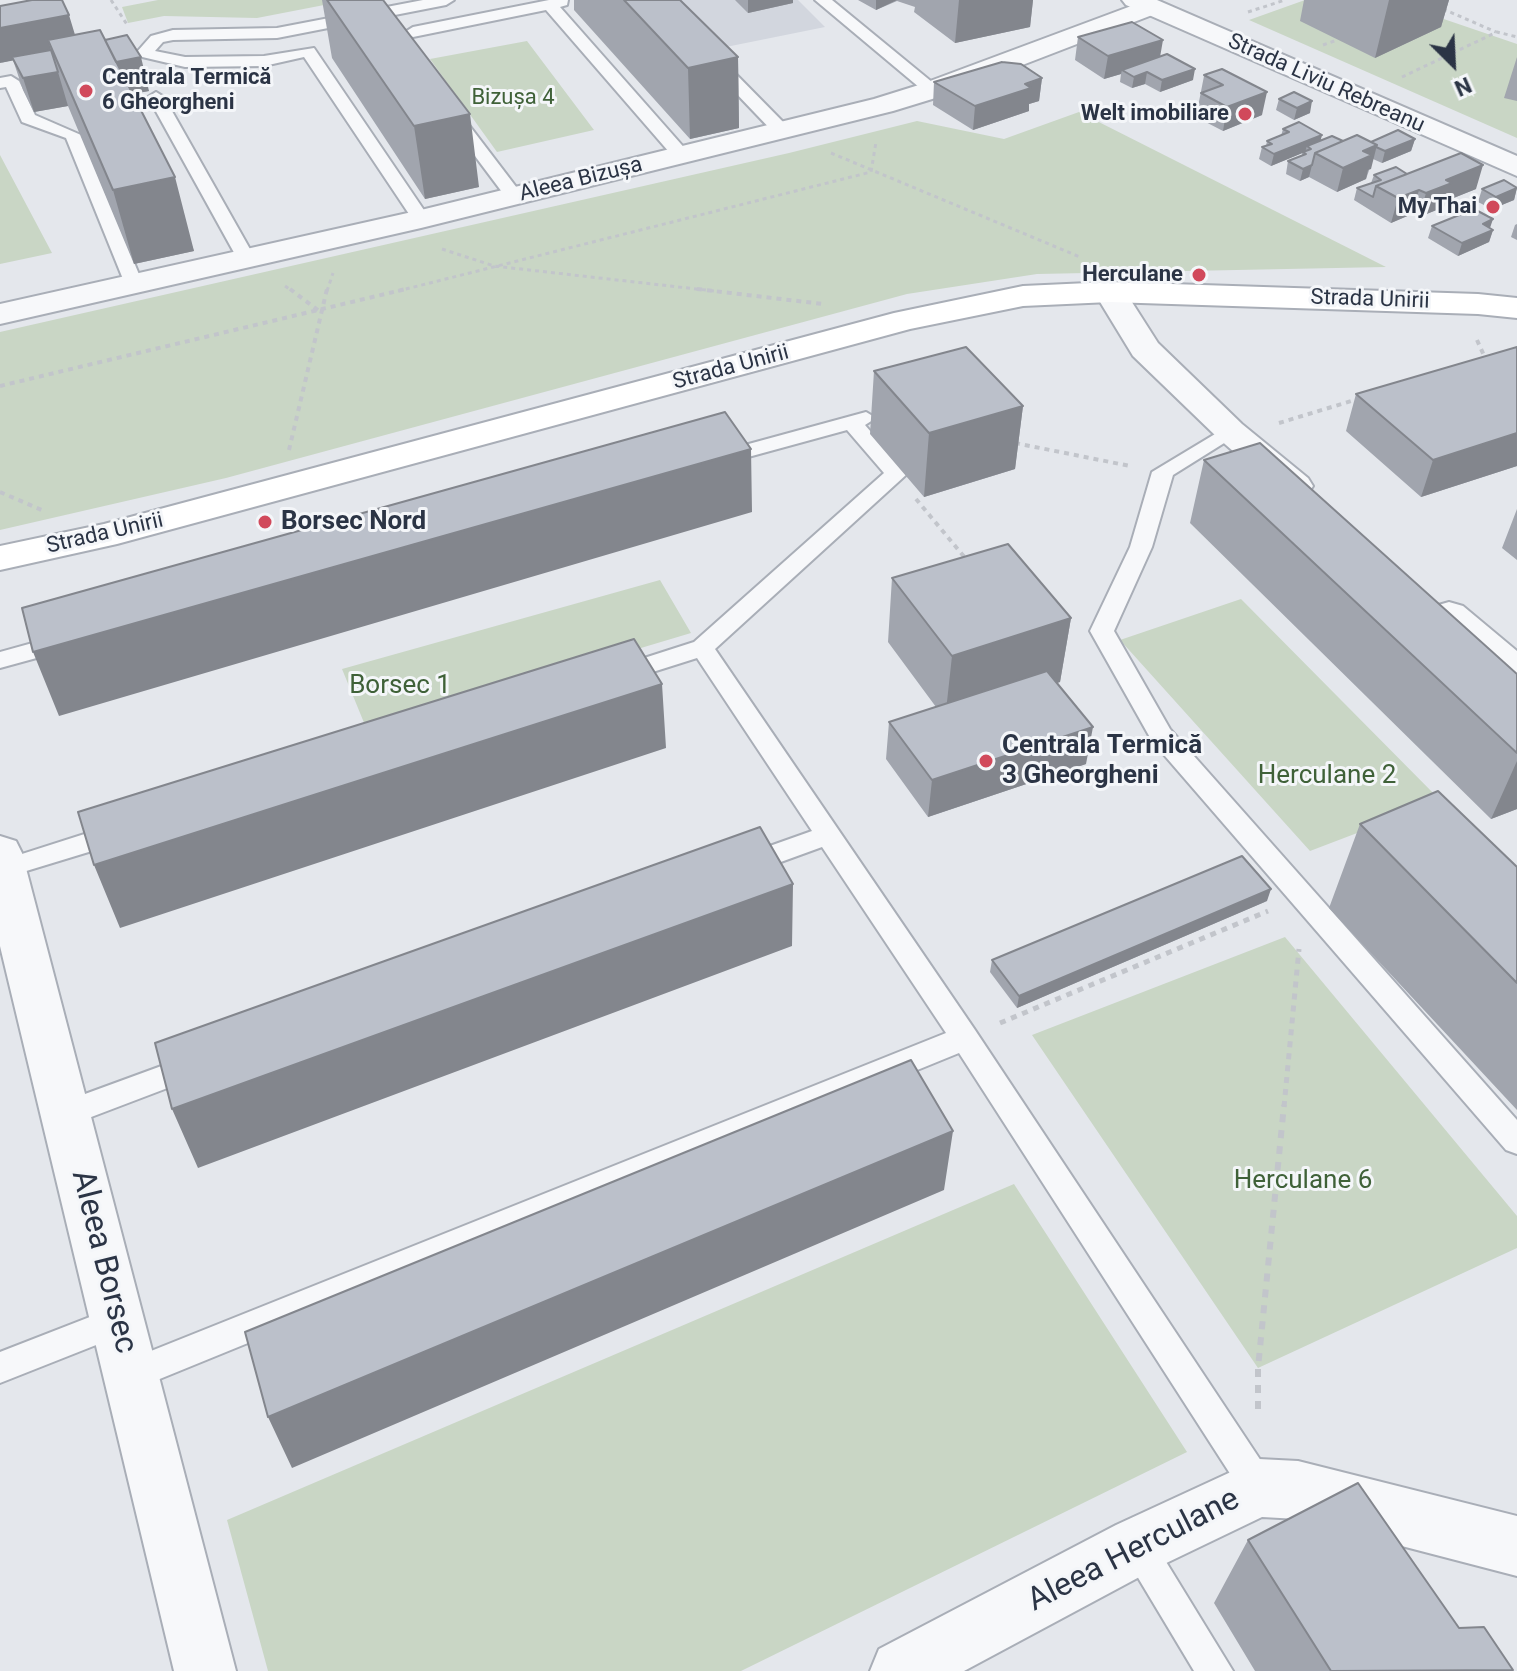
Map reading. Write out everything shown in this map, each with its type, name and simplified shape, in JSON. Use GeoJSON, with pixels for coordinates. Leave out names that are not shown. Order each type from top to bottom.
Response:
{"type":"FeatureCollection","features":[{"type":"Feature","properties":{"kind":"main road","name":"Strada Unirii"},"geometry":{"type":"LineString","coordinates":[[0,558],[104,536],[906,320],[1023,296],[1110,292],[1477,319],[1517,308]]}},
{"type":"Feature","properties":{"kind":"main road","name":"Strada Unirii"},"geometry":{"type":"LineString","coordinates":[[1477,319],[1517,295]]}},
{"type":"Feature","properties":{"kind":"street","name":"Aleea Bizușa"},"geometry":{"type":"LineString","coordinates":[[0,314],[421,219],[883,105],[932,90],[1143,4]]}},
{"type":"Feature","properties":{"kind":"street","name":"Strada Liviu Rebreanu"},"geometry":{"type":"LineString","coordinates":[[1143,4],[1517,167]]}},
{"type":"Feature","properties":{"kind":"street"},"geometry":{"type":"LineString","coordinates":[[1110,292],[1145,349],[1234,434],[1320,506]]}},
{"type":"Feature","properties":{"kind":"street"},"geometry":{"type":"LineString","coordinates":[[1424,595],[1517,673]]}},
{"type":"Feature","properties":{"kind":"street","name":"Aleea Borsec"},"geometry":{"type":"LineString","coordinates":[[2,861],[205,1671]]}},
{"type":"Feature","properties":{"kind":"street","name":"Aleea Herculane"},"geometry":{"type":"LineString","coordinates":[[901,1671],[1137,1546],[1259,1488],[1298,1490],[1517,1546]]}},
{"type":"Feature","properties":{"kind":"lane"},"geometry":{"type":"LineString","coordinates":[[144,53],[157,39],[173,35],[277,33],[446,0]]}},
{"type":"Feature","properties":{"kind":"lane"},"geometry":{"type":"LineString","coordinates":[[823,0],[932,90]]}},
{"type":"Feature","properties":{"kind":"lane"},"geometry":{"type":"LineString","coordinates":[[413,32],[555,2],[682,156]]}},
{"type":"Feature","properties":{"kind":"lane"},"geometry":{"type":"LineString","coordinates":[[144,53],[185,62],[264,61],[308,51],[421,219]]}},
{"type":"Feature","properties":{"kind":"lane"},"geometry":{"type":"LineString","coordinates":[[708,55],[783,132]]}},
{"type":"Feature","properties":{"kind":"lane"},"geometry":{"type":"LineString","coordinates":[[0,83],[11,81],[28,118],[73,135],[134,284]]}},
{"type":"Feature","properties":{"kind":"lane"},"geometry":{"type":"LineString","coordinates":[[156,97],[246,258]]}},
{"type":"Feature","properties":{"kind":"lane"},"geometry":{"type":"LineString","coordinates":[[439,97],[514,196]]}},
{"type":"Feature","properties":{"kind":"lane"},"geometry":{"type":"LineString","coordinates":[[700,464],[882,413]]}},
{"type":"Feature","properties":{"kind":"lane"},"geometry":{"type":"LineString","coordinates":[[596,682],[702,648],[896,474],[852,422]]}},
{"type":"Feature","properties":{"kind":"lane"},"geometry":{"type":"LineString","coordinates":[[1234,434],[1163,472],[1141,547],[1102,631],[1161,735],[1517,1141]]}},
{"type":"Feature","properties":{"kind":"lane"},"geometry":{"type":"LineString","coordinates":[[0,660],[91,634]]}},
{"type":"Feature","properties":{"kind":"lane"},"geometry":{"type":"LineString","coordinates":[[702,648],[965,1038],[1259,1488]]}},
{"type":"Feature","properties":{"kind":"lane"},"geometry":{"type":"LineString","coordinates":[[2,861],[141,826]]}},
{"type":"Feature","properties":{"kind":"lane"},"geometry":{"type":"LineString","coordinates":[[723,873],[828,835]]}},
{"type":"Feature","properties":{"kind":"lane"},"geometry":{"type":"LineString","coordinates":[[133,1374],[965,1038]]}},
{"type":"Feature","properties":{"kind":"lane"},"geometry":{"type":"LineString","coordinates":[[65,1114],[215,1059]]}},
{"type":"Feature","properties":{"kind":"lane"},"geometry":{"type":"LineString","coordinates":[[0,1368],[118,1321]]}},
{"type":"Feature","properties":{"kind":"lane"},"geometry":{"type":"LineString","coordinates":[[1137,1546],[1215,1671]]}},
{"type":"Feature","properties":{"kind":"path"},"geometry":{"type":"LineString","coordinates":[[111,0],[144,53]]}},
{"type":"Feature","properties":{"kind":"path"},"geometry":{"type":"LineString","coordinates":[[1245,13],[1285,0]]}},
{"type":"Feature","properties":{"kind":"path"},"geometry":{"type":"LineString","coordinates":[[1441,8],[1497,32],[1517,37]]}},
{"type":"Feature","properties":{"kind":"path"},"geometry":{"type":"LineString","coordinates":[[1396,80],[1497,32]]}},
{"type":"Feature","properties":{"kind":"path"},"geometry":{"type":"LineString","coordinates":[[871,172],[883,105]]}},
{"type":"Feature","properties":{"kind":"path"},"geometry":{"type":"LineString","coordinates":[[783,132],[871,172],[1090,260]]}},
{"type":"Feature","properties":{"kind":"path"},"geometry":{"type":"LineString","coordinates":[[0,386],[320,311],[871,172]]}},
{"type":"Feature","properties":{"kind":"path"},"geometry":{"type":"LineString","coordinates":[[380,227],[494,266],[833,305]]}},
{"type":"Feature","properties":{"kind":"path"},"geometry":{"type":"LineString","coordinates":[[287,460],[320,311],[346,235]]}},
{"type":"Feature","properties":{"kind":"path"},"geometry":{"type":"LineString","coordinates":[[1477,319],[1490,372]]}},
{"type":"Feature","properties":{"kind":"path"},"geometry":{"type":"LineString","coordinates":[[1234,434],[1371,395]]}},
{"type":"Feature","properties":{"kind":"path"},"geometry":{"type":"LineString","coordinates":[[1006,441],[1163,472]]}},
{"type":"Feature","properties":{"kind":"path"},"geometry":{"type":"LineString","coordinates":[[896,474],[974,569]]}},
{"type":"Feature","properties":{"kind":"path"},"geometry":{"type":"LineString","coordinates":[[0,492],[49,513]]}},
{"type":"Feature","properties":{"kind":"path"},"geometry":{"type":"LineString","coordinates":[[965,1038],[1304,896],[1258,1368],[1259,1488]]}},
{"type":"Feature","properties":{"kind":"shaded area"},"geometry":{"type":"Polygon","coordinates":[[[668,0],[798,0],[825,27],[716,49],[668,0]]]}},
{"type":"Feature","properties":{"kind":"green space"},"geometry":{"type":"Polygon","coordinates":[[[158,0],[350,0],[257,18],[164,16],[128,23],[122,7],[158,0]]]}},
{"type":"Feature","properties":{"kind":"green space"},"geometry":{"type":"Polygon","coordinates":[[[1305,0],[1388,0],[1517,44],[1517,138],[1249,20],[1305,0]]]}},
{"type":"Feature","properties":{"kind":"green space","name":"Bizușa 4"},"geometry":{"type":"Polygon","coordinates":[[[527,41],[594,130],[497,152],[430,59],[527,41]]]}},
{"type":"Feature","properties":{"kind":"green space"},"geometry":{"type":"Polygon","coordinates":[[[1079,112],[1386,267],[1037,274],[907,294],[226,478],[0,530],[0,332],[789,153],[917,121],[1004,139],[1079,112]]]}},
{"type":"Feature","properties":{"kind":"green space"},"geometry":{"type":"Polygon","coordinates":[[[0,155],[52,253],[0,264],[0,155]]]}},
{"type":"Feature","properties":{"kind":"green space","name":"Borsec 1"},"geometry":{"type":"Polygon","coordinates":[[[660,580],[691,633],[367,730],[342,669],[660,580]]]}},
{"type":"Feature","properties":{"kind":"green space","name":"Herculane 2"},"geometry":{"type":"Polygon","coordinates":[[[1241,599],[1441,801],[1310,851],[1120,640],[1241,599]]]}},
{"type":"Feature","properties":{"kind":"green space","name":"Herculane 6"},"geometry":{"type":"Polygon","coordinates":[[[1285,937],[1517,1216],[1517,1248],[1258,1368],[1032,1035],[1285,937]]]}},
{"type":"Feature","properties":{"kind":"green space"},"geometry":{"type":"Polygon","coordinates":[[[1014,1184],[1187,1452],[741,1671],[268,1671],[227,1520],[1014,1184]]]}},
{"type":"Feature","properties":{"kind":"building"},"geometry":{"type":"Polygon","coordinates":[[[32,0],[62,0],[69,15],[0,28],[0,6],[32,0]]]}},
{"type":"Feature","properties":{"kind":"building"},"geometry":{"type":"Polygon","coordinates":[[[327,0],[383,0],[470,114],[414,126],[327,0]]]}},
{"type":"Feature","properties":{"kind":"building"},"geometry":{"type":"Polygon","coordinates":[[[624,0],[680,0],[738,57],[688,68],[624,0]]]}},
{"type":"Feature","properties":{"kind":"building"},"geometry":{"type":"Polygon","coordinates":[[[1132,22],[1163,40],[1108,56],[1078,37],[1132,22]]]}},
{"type":"Feature","properties":{"kind":"building"},"geometry":{"type":"Polygon","coordinates":[[[100,30],[175,177],[113,190],[48,40],[100,30]]]}},
{"type":"Feature","properties":{"kind":"building"},"geometry":{"type":"Polygon","coordinates":[[[127,35],[141,57],[116,62],[105,40],[127,35]]]}},
{"type":"Feature","properties":{"kind":"building"},"geometry":{"type":"Polygon","coordinates":[[[51,50],[58,72],[23,78],[12,57],[51,50]]]}},
{"type":"Feature","properties":{"kind":"building"},"geometry":{"type":"Polygon","coordinates":[[[1167,54],[1195,69],[1162,80],[1147,72],[1134,77],[1122,70],[1167,54]]]}},
{"type":"Feature","properties":{"kind":"building"},"geometry":{"type":"Polygon","coordinates":[[[1002,62],[1021,64],[1042,78],[1025,84],[1031,88],[975,106],[934,82],[1002,62]]]}},
{"type":"Feature","properties":{"kind":"building"},"geometry":{"type":"Polygon","coordinates":[[[1222,69],[1267,92],[1227,107],[1201,93],[1223,85],[1204,75],[1222,69]]]}},
{"type":"Feature","properties":{"kind":"building"},"geometry":{"type":"Polygon","coordinates":[[[1294,92],[1312,101],[1297,108],[1279,99],[1294,92]]]}},
{"type":"Feature","properties":{"kind":"building"},"geometry":{"type":"Polygon","coordinates":[[[1299,122],[1322,135],[1274,154],[1262,147],[1272,144],[1267,141],[1289,132],[1283,129],[1299,122]]]}},
{"type":"Feature","properties":{"kind":"building"},"geometry":{"type":"Polygon","coordinates":[[[1398,130],[1415,139],[1385,151],[1371,142],[1398,130]]]}},
{"type":"Feature","properties":{"kind":"building"},"geometry":{"type":"Polygon","coordinates":[[[1357,135],[1377,145],[1363,151],[1372,155],[1343,168],[1315,153],[1357,135]]]}},
{"type":"Feature","properties":{"kind":"building"},"geometry":{"type":"Polygon","coordinates":[[[1332,136],[1343,141],[1315,153],[1312,165],[1303,169],[1288,161],[1306,154],[1303,152],[1311,149],[1307,146],[1332,136]]]}},
{"type":"Feature","properties":{"kind":"building"},"geometry":{"type":"Polygon","coordinates":[[[1461,153],[1483,165],[1446,180],[1452,183],[1426,193],[1419,190],[1398,198],[1376,186],[1461,153]]]}},
{"type":"Feature","properties":{"kind":"building"},"geometry":{"type":"Polygon","coordinates":[[[1396,167],[1407,174],[1376,186],[1373,197],[1357,188],[1381,180],[1374,175],[1396,167]]]}},
{"type":"Feature","properties":{"kind":"building"},"geometry":{"type":"Polygon","coordinates":[[[1504,180],[1517,188],[1496,197],[1482,189],[1504,180]]]}},
{"type":"Feature","properties":{"kind":"building"},"geometry":{"type":"Polygon","coordinates":[[[1474,209],[1493,219],[1483,224],[1493,230],[1462,243],[1432,226],[1474,209]]]}},
{"type":"Feature","properties":{"kind":"building"},"geometry":{"type":"Polygon","coordinates":[[[966,347],[1023,406],[929,433],[874,371],[966,347]]]}},
{"type":"Feature","properties":{"kind":"building"},"geometry":{"type":"Polygon","coordinates":[[[1517,347],[1517,433],[1433,460],[1356,394],[1517,347]]]}},
{"type":"Feature","properties":{"kind":"building"},"geometry":{"type":"Polygon","coordinates":[[[725,412],[751,449],[33,652],[22,608],[725,412]]]}},
{"type":"Feature","properties":{"kind":"building"},"geometry":{"type":"Polygon","coordinates":[[[1260,443],[1517,674],[1517,753],[1204,460],[1260,443]]]}},
{"type":"Feature","properties":{"kind":"building"},"geometry":{"type":"Polygon","coordinates":[[[1008,544],[1071,618],[952,656],[892,578],[1008,544]]]}},
{"type":"Feature","properties":{"kind":"building"},"geometry":{"type":"Polygon","coordinates":[[[634,639],[662,684],[94,865],[78,812],[634,639]]]}},
{"type":"Feature","properties":{"kind":"building"},"geometry":{"type":"Polygon","coordinates":[[[1047,671],[1093,727],[932,780],[889,722],[1047,671]]]}},
{"type":"Feature","properties":{"kind":"building"},"geometry":{"type":"Polygon","coordinates":[[[1438,791],[1517,867],[1517,983],[1360,824],[1438,791]]]}},
{"type":"Feature","properties":{"kind":"building"},"geometry":{"type":"Polygon","coordinates":[[[760,827],[793,884],[172,1109],[155,1043],[760,827]]]}},
{"type":"Feature","properties":{"kind":"building"},"geometry":{"type":"Polygon","coordinates":[[[1242,856],[1271,889],[1019,996],[992,960],[1242,856]]]}},
{"type":"Feature","properties":{"kind":"building"},"geometry":{"type":"Polygon","coordinates":[[[911,1060],[953,1131],[268,1417],[245,1332],[911,1060]]]}},
{"type":"Feature","properties":{"kind":"building"},"geometry":{"type":"Polygon","coordinates":[[[1358,1483],[1459,1628],[1484,1627],[1513,1670],[1331,1671],[1248,1540],[1358,1483]]]}},
{"type":"Feature","properties":{"kind":"place","name":"Centrala Termică 6 Gheorgheni"},"geometry":{"type":"Point","coordinates":[86,91]}},
{"type":"Feature","properties":{"kind":"place","name":"Welt imobiliare"},"geometry":{"type":"Point","coordinates":[1245,114]}},
{"type":"Feature","properties":{"kind":"place","name":"My Thai"},"geometry":{"type":"Point","coordinates":[1493,207]}},
{"type":"Feature","properties":{"kind":"place","name":"Herculane"},"geometry":{"type":"Point","coordinates":[1199,275]}},
{"type":"Feature","properties":{"kind":"place","name":"Borsec Nord"},"geometry":{"type":"Point","coordinates":[265,522]}},
{"type":"Feature","properties":{"kind":"place","name":"Centrala Termică 3 Gheorgheni"},"geometry":{"type":"Point","coordinates":[986,761]}}]}
